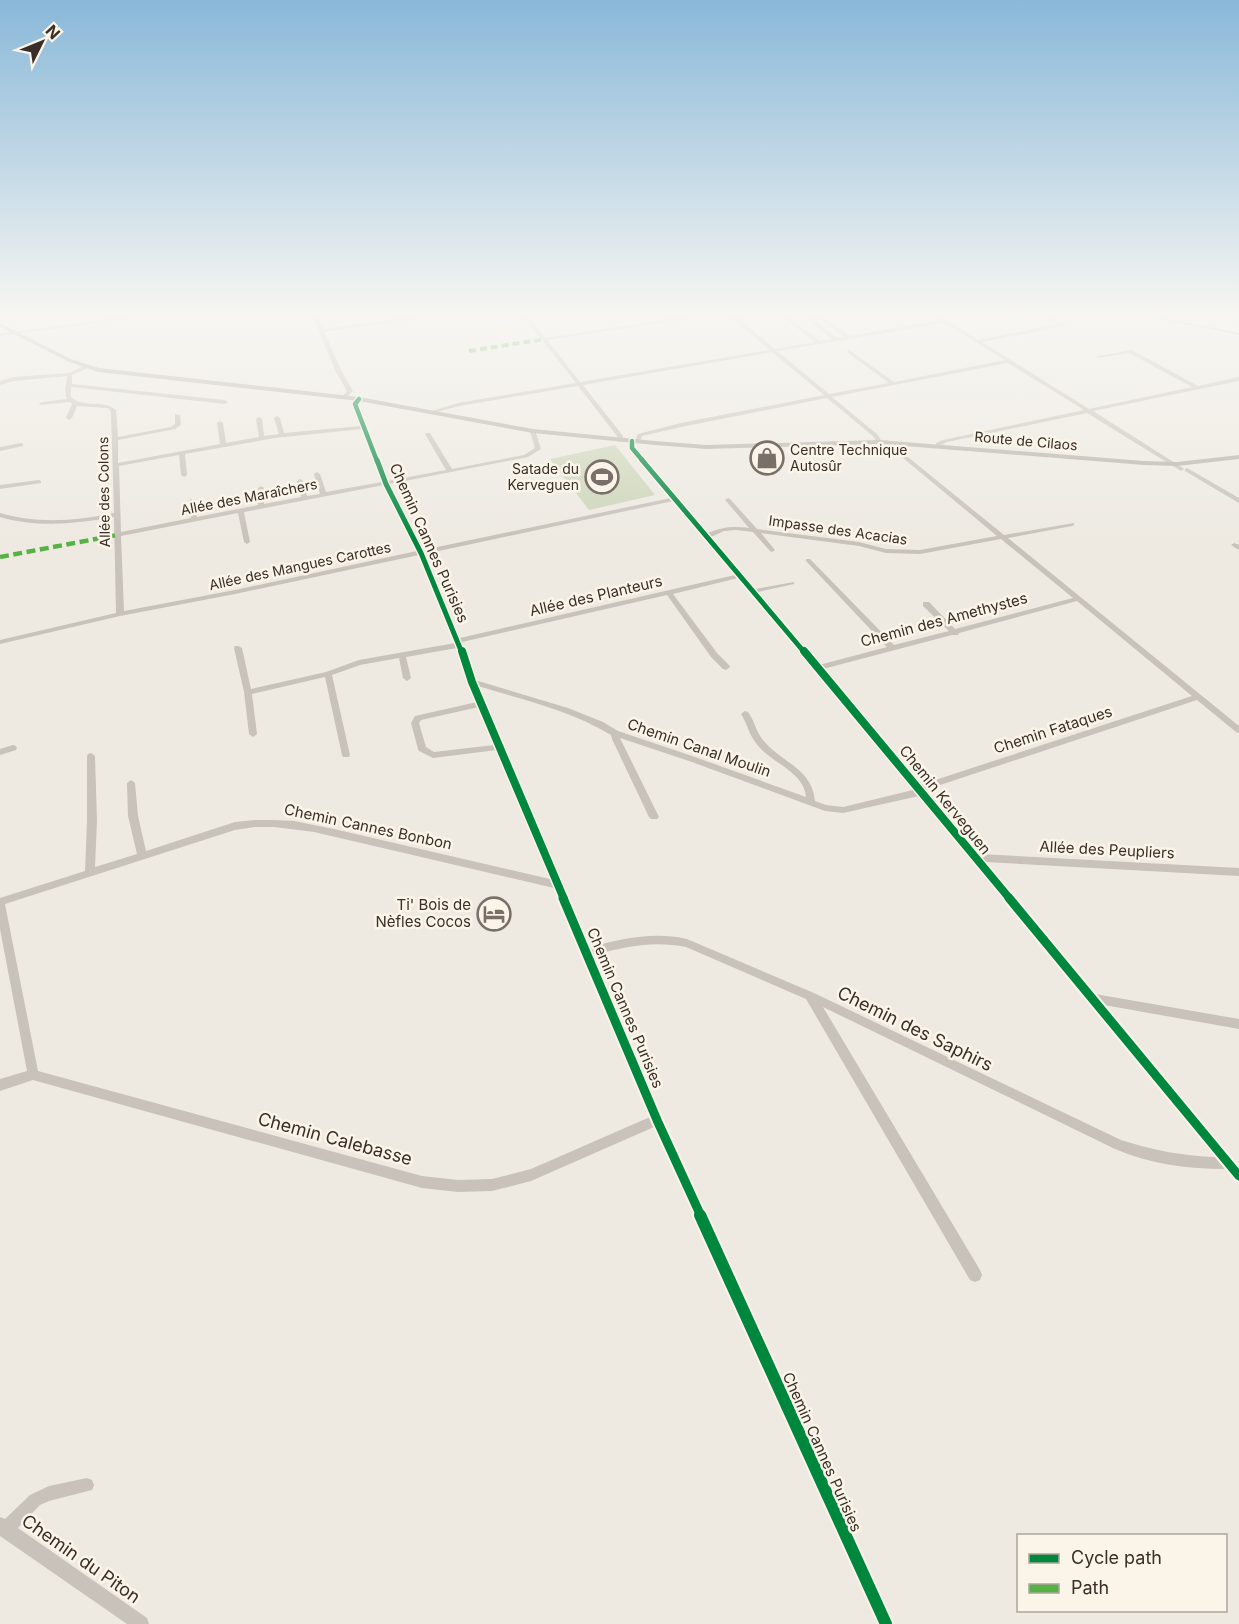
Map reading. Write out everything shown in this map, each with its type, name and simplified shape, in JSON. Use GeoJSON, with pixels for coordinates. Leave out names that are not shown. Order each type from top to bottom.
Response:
{"type":"FeatureCollection","features":[{"type":"Feature","properties":{"kind":"main road","name":"Route de Cilaos"},"geometry":{"type":"LineString","coordinates":[[258,388],[360,399],[533,431],[635,442],[706,447],[883,442],[1181,468],[1239,458]]}},
{"type":"Feature","properties":{"kind":"main road","name":"Route de Cilaos"},"geometry":{"type":"LineString","coordinates":[[1181,468],[1224,461]]}},
{"type":"Feature","properties":{"kind":"street"},"geometry":{"type":"LineString","coordinates":[[69,388],[73,402],[69,418]]}},
{"type":"Feature","properties":{"kind":"street"},"geometry":{"type":"LineString","coordinates":[[94,388],[225,402]]}},
{"type":"Feature","properties":{"kind":"street"},"geometry":{"type":"LineString","coordinates":[[345,397],[350,391],[348,388]]}},
{"type":"Feature","properties":{"kind":"street"},"geometry":{"type":"LineString","coordinates":[[431,412],[458,405],[558,388]]}},
{"type":"Feature","properties":{"kind":"street"},"geometry":{"type":"LineString","coordinates":[[583,388],[620,436],[620,440]]}},
{"type":"Feature","properties":{"kind":"street"},"geometry":{"type":"LineString","coordinates":[[819,388],[1239,730]]}},
{"type":"Feature","properties":{"kind":"street"},"geometry":{"type":"LineString","coordinates":[[635,442],[640,435],[681,425],[875,388]]}},
{"type":"Feature","properties":{"kind":"street"},"geometry":{"type":"LineString","coordinates":[[1052,388],[1239,501]]}},
{"type":"Feature","properties":{"kind":"street"},"geometry":{"type":"LineString","coordinates":[[939,446],[938,444],[945,441],[1197,388]]}},
{"type":"Feature","properties":{"kind":"street","name":"Chemin Cannes Purisies"},"geometry":{"type":"LineString","coordinates":[[360,399],[355,404],[386,484],[421,554],[472,682],[657,1120],[886,1624]]}},
{"type":"Feature","properties":{"kind":"street","name":"Allée des Colons"},"geometry":{"type":"LineString","coordinates":[[42,404],[73,402],[113,410],[120,614]]}},
{"type":"Feature","properties":{"kind":"street"},"geometry":{"type":"LineString","coordinates":[[114,439],[176,427],[178,425],[177,415]]}},
{"type":"Feature","properties":{"kind":"street"},"geometry":{"type":"LineString","coordinates":[[277,417],[282,435]]}},
{"type":"Feature","properties":{"kind":"street"},"geometry":{"type":"LineString","coordinates":[[259,419],[262,439]]}},
{"type":"Feature","properties":{"kind":"street"},"geometry":{"type":"LineString","coordinates":[[220,423],[224,446]]}},
{"type":"Feature","properties":{"kind":"street"},"geometry":{"type":"LineString","coordinates":[[115,465],[282,435],[365,427]]}},
{"type":"Feature","properties":{"kind":"street","name":"Allée des Maraîchers"},"geometry":{"type":"LineString","coordinates":[[117,535],[261,505],[386,484],[534,453],[538,449],[533,431]]}},
{"type":"Feature","properties":{"kind":"street"},"geometry":{"type":"LineString","coordinates":[[428,434],[450,471]]}},
{"type":"Feature","properties":{"kind":"street","name":"Chemin Kerveguen"},"geometry":{"type":"LineString","coordinates":[[635,442],[632,448],[1239,1176]]}},
{"type":"Feature","properties":{"kind":"street"},"geometry":{"type":"LineString","coordinates":[[0,449],[21,445]]}},
{"type":"Feature","properties":{"kind":"street"},"geometry":{"type":"LineString","coordinates":[[182,453],[184,475]]}},
{"type":"Feature","properties":{"kind":"street"},"geometry":{"type":"LineString","coordinates":[[317,474],[323,494]]}},
{"type":"Feature","properties":{"kind":"street"},"geometry":{"type":"LineString","coordinates":[[300,481],[304,497]]}},
{"type":"Feature","properties":{"kind":"street"},"geometry":{"type":"LineString","coordinates":[[0,487],[39,482]]}},
{"type":"Feature","properties":{"kind":"street"},"geometry":{"type":"LineString","coordinates":[[261,488],[261,505]]}},
{"type":"Feature","properties":{"kind":"street","name":"Allée des Mangues Carottes"},"geometry":{"type":"LineString","coordinates":[[0,642],[120,614],[421,554],[674,499]]}},
{"type":"Feature","properties":{"kind":"street"},"geometry":{"type":"LineString","coordinates":[[728,500],[772,550]]}},
{"type":"Feature","properties":{"kind":"street"},"geometry":{"type":"LineString","coordinates":[[191,501],[194,519]]}},
{"type":"Feature","properties":{"kind":"street"},"geometry":{"type":"LineString","coordinates":[[241,510],[247,542]]}},
{"type":"Feature","properties":{"kind":"street"},"geometry":{"type":"LineString","coordinates":[[0,515],[39,522],[116,515]]}},
{"type":"Feature","properties":{"kind":"street","name":"Impasse des Acacias"},"geometry":{"type":"LineString","coordinates":[[707,536],[727,528],[859,544],[903,553],[1004,538],[1072,524]]}},
{"type":"Feature","properties":{"kind":"street"},"geometry":{"type":"LineString","coordinates":[[808,560],[892,648]]}},
{"type":"Feature","properties":{"kind":"street","name":"Allée des Planteurs"},"geometry":{"type":"LineString","coordinates":[[248,692],[328,674],[359,663],[402,656],[740,576]]}},
{"type":"Feature","properties":{"kind":"street"},"geometry":{"type":"LineString","coordinates":[[753,591],[792,583]]}},
{"type":"Feature","properties":{"kind":"street"},"geometry":{"type":"LineString","coordinates":[[668,592],[714,655],[726,667]]}},
{"type":"Feature","properties":{"kind":"street","name":"Chemin des Amethystes"},"geometry":{"type":"LineString","coordinates":[[817,668],[1078,599]]}},
{"type":"Feature","properties":{"kind":"street"},"geometry":{"type":"LineString","coordinates":[[927,604],[955,633]]}},
{"type":"Feature","properties":{"kind":"street"},"geometry":{"type":"LineString","coordinates":[[238,648],[248,692],[253,734]]}},
{"type":"Feature","properties":{"kind":"street"},"geometry":{"type":"LineString","coordinates":[[402,656],[407,678]]}},
{"type":"Feature","properties":{"kind":"street"},"geometry":{"type":"LineString","coordinates":[[328,674],[346,755]]}},
{"type":"Feature","properties":{"kind":"street","name":"Chemin Canal Moulin"},"geometry":{"type":"LineString","coordinates":[[472,682],[548,705],[606,727],[615,733],[682,755],[825,808],[843,810],[918,790]]}},
{"type":"Feature","properties":{"kind":"street","name":"Chemin Fataques"},"geometry":{"type":"LineString","coordinates":[[918,790],[1198,697]]}},
{"type":"Feature","properties":{"kind":"street"},"geometry":{"type":"LineString","coordinates":[[482,704],[418,718],[415,723],[423,749],[427,754],[433,755],[500,747]]}},
{"type":"Feature","properties":{"kind":"street"},"geometry":{"type":"LineString","coordinates":[[745,714],[751,721],[759,742],[792,767],[808,789],[811,803]]}},
{"type":"Feature","properties":{"kind":"street"},"geometry":{"type":"LineString","coordinates":[[615,733],[654,817]]}},
{"type":"Feature","properties":{"kind":"street"},"geometry":{"type":"LineString","coordinates":[[0,752],[13,748]]}},
{"type":"Feature","properties":{"kind":"street"},"geometry":{"type":"LineString","coordinates":[[90,873],[91,756]]}},
{"type":"Feature","properties":{"kind":"street"},"geometry":{"type":"LineString","coordinates":[[131,783],[133,816],[142,856]]}},
{"type":"Feature","properties":{"kind":"street","name":"Chemin Cannes Bonbon"},"geometry":{"type":"LineString","coordinates":[[0,902],[235,826],[270,822],[316,829],[559,885]]}},
{"type":"Feature","properties":{"kind":"street","name":"Allée des Peupliers"},"geometry":{"type":"LineString","coordinates":[[974,858],[1239,872]]}},
{"type":"Feature","properties":{"kind":"street"},"geometry":{"type":"LineString","coordinates":[[0,902],[33,1075],[0,1085]]}},
{"type":"Feature","properties":{"kind":"street","name":"Chemin des Saphirs"},"geometry":{"type":"LineString","coordinates":[[587,952],[647,938],[667,938],[687,943],[810,996],[1119,1145],[1154,1157],[1175,1161],[1228,1163]]}},
{"type":"Feature","properties":{"kind":"street"},"geometry":{"type":"LineString","coordinates":[[810,996],[975,1275]]}},
{"type":"Feature","properties":{"kind":"street"},"geometry":{"type":"LineString","coordinates":[[1091,998],[1239,1024]]}},
{"type":"Feature","properties":{"kind":"street","name":"Chemin Calebasse"},"geometry":{"type":"LineString","coordinates":[[33,1075],[423,1182],[458,1186],[492,1185],[531,1175],[657,1120]]}},
{"type":"Feature","properties":{"kind":"street"},"geometry":{"type":"LineString","coordinates":[[2,1527],[35,1500],[49,1494],[87,1485]]}},
{"type":"Feature","properties":{"kind":"street","name":"Chemin du Piton"},"geometry":{"type":"LineString","coordinates":[[2,1527],[141,1624]]}},
{"type":"Feature","properties":{"kind":"green space","name":"Satade du Kerveguen"},"geometry":{"type":"Polygon","coordinates":[[[615,445],[655,495],[589,510],[550,459],[615,445]]]}},
{"type":"Feature","properties":{"kind":"marked path"},"geometry":{"type":"LineString","coordinates":[[0,557],[117,535]]}},
{"type":"Feature","properties":{"kind":"cycle path"},"geometry":{"type":"LineString","coordinates":[[359,399],[355,404],[386,484],[421,553],[458,641],[472,682],[657,1120],[886,1624]]}},
{"type":"Feature","properties":{"kind":"cycle path"},"geometry":{"type":"LineString","coordinates":[[632,441],[632,448],[865,724],[1239,1176]]}},
{"type":"Feature","properties":{"kind":"place","name":"Centre Technique Autosûr"},"geometry":{"type":"Point","coordinates":[767,458]}},
{"type":"Feature","properties":{"kind":"place","name":"Satade du Kerveguen"},"geometry":{"type":"Point","coordinates":[602,477]}},
{"type":"Feature","properties":{"kind":"place","name":"Ti' Bois de Nèfles Cocos"},"geometry":{"type":"Point","coordinates":[494,914]}}]}
